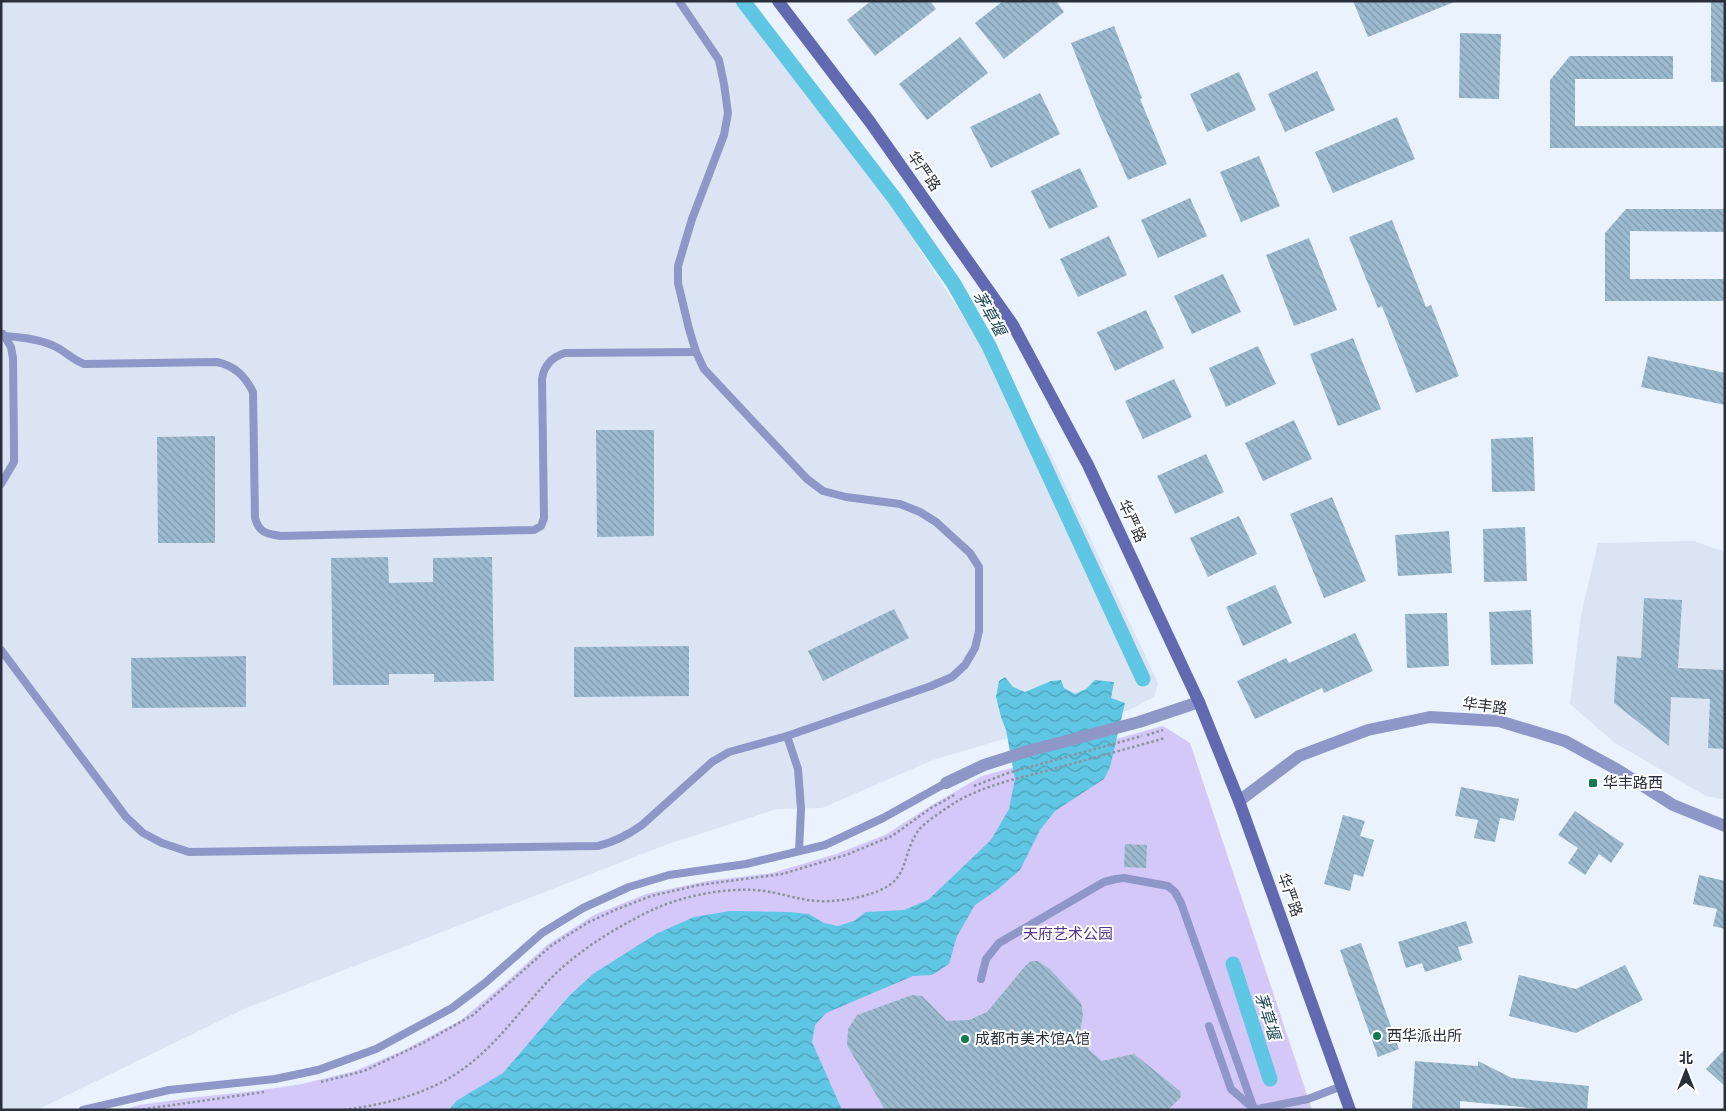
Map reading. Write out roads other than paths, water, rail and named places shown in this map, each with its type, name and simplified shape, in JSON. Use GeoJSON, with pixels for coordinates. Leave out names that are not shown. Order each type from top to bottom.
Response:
{"type":"FeatureCollection","features":[{"type":"Feature","properties":{"kind":"street","name":"华严路"},"geometry":{"type":"LineString","coordinates":[[778,1],[870,122],[1013,325],[1088,465],[1199,702],[1239,801],[1350,1110]]}},
{"type":"Feature","properties":{"kind":"street"},"geometry":{"type":"LineString","coordinates":[[946,783],[984,765],[1028,751],[1139,722],[1199,702]]}},
{"type":"Feature","properties":{"kind":"street","name":"华丰路"},"geometry":{"type":"LineString","coordinates":[[1239,801],[1299,756],[1368,730],[1430,717],[1498,721],[1565,741],[1618,770],[1673,805],[1725,826]]}},
{"type":"Feature","properties":{"kind":"lane"},"geometry":{"type":"LineString","coordinates":[[3,654],[126,817],[143,833],[162,843],[189,852],[598,846],[629,834],[642,825],[712,762],[728,752],[787,736],[952,677],[965,665],[975,648],[978,631],[979,567],[970,553],[936,522],[920,512],[900,504],[846,497],[823,491],[807,479],[704,369],[696,352],[678,284],[678,266],[692,219],[724,135],[728,113],[719,60],[679,1]]}},
{"type":"Feature","properties":{"kind":"lane"},"geometry":{"type":"LineString","coordinates":[[3,334],[52,346],[74,361],[84,364],[217,362],[228,364],[248,381],[253,392],[255,518],[257,526],[262,531],[281,536],[534,530],[541,526],[544,518],[542,379],[543,370],[549,362],[555,356],[565,353],[696,352]]}},
{"type":"Feature","properties":{"kind":"lane"},"geometry":{"type":"LineString","coordinates":[[1,484],[14,462],[13,358],[11,347],[3,334]]}},
{"type":"Feature","properties":{"kind":"lane"},"geometry":{"type":"LineString","coordinates":[[787,736],[798,769],[801,808],[799,851]]}},
{"type":"Feature","properties":{"kind":"lane"},"geometry":{"type":"LineString","coordinates":[[83,1110],[169,1090],[283,1078],[318,1070],[376,1049],[452,1008],[485,983],[542,933],[583,908],[629,887],[668,875],[746,864],[825,845],[875,822],[946,783]]}},
{"type":"Feature","properties":{"kind":"lane"},"geometry":{"type":"LineString","coordinates":[[980,979],[986,959],[999,942],[1104,882],[1124,878],[1168,886],[1175,892],[1181,903],[1254,1109]]}},
{"type":"Feature","properties":{"kind":"lane"},"geometry":{"type":"LineString","coordinates":[[1209,1026],[1231,1089],[1254,1109]]}},
{"type":"Feature","properties":{"kind":"lane"},"geometry":{"type":"LineString","coordinates":[[1254,1109],[1308,1099],[1342,1086]]}},
{"type":"Feature","properties":{"kind":"water"},"geometry":{"type":"Polygon","coordinates":[[[1005,677],[1013,687],[1025,692],[1051,681],[1061,680],[1064,688],[1075,694],[1086,689],[1095,680],[1114,682],[1111,698],[1125,703],[1110,767],[1104,779],[1055,811],[1040,830],[1020,870],[997,890],[975,905],[957,936],[949,964],[932,975],[913,976],[826,1013],[815,1025],[812,1042],[842,1110],[449,1110],[456,1101],[503,1073],[569,996],[593,974],[656,934],[694,917],[730,911],[789,912],[809,914],[824,923],[838,926],[854,921],[866,912],[904,910],[928,900],[991,840],[1009,809],[1015,779],[1006,730],[996,697],[999,681],[1005,677]]]}},
{"type":"Feature","properties":{"kind":"waterway","name":"茅草堰"},"geometry":{"type":"LineString","coordinates":[[743,1],[895,199],[954,284],[989,346],[1143,679]]}},
{"type":"Feature","properties":{"kind":"waterway","name":"茅草堰"},"geometry":{"type":"LineString","coordinates":[[1233,964],[1270,1079]]}},
{"type":"Feature","properties":{"kind":"place","name":"华丰路西"},"geometry":{"type":"Point","coordinates":[1593,783]}},
{"type":"Feature","properties":{"kind":"place","name":"西华派出所"},"geometry":{"type":"Point","coordinates":[1377,1036]}},
{"type":"Feature","properties":{"kind":"place","name":"成都市美术馆A馆"},"geometry":{"type":"Point","coordinates":[965,1039]}},
{"type":"Feature","properties":{"kind":"park label","name":"天府艺术公园"},"geometry":{"type":"Point","coordinates":[1068,934]}}]}
